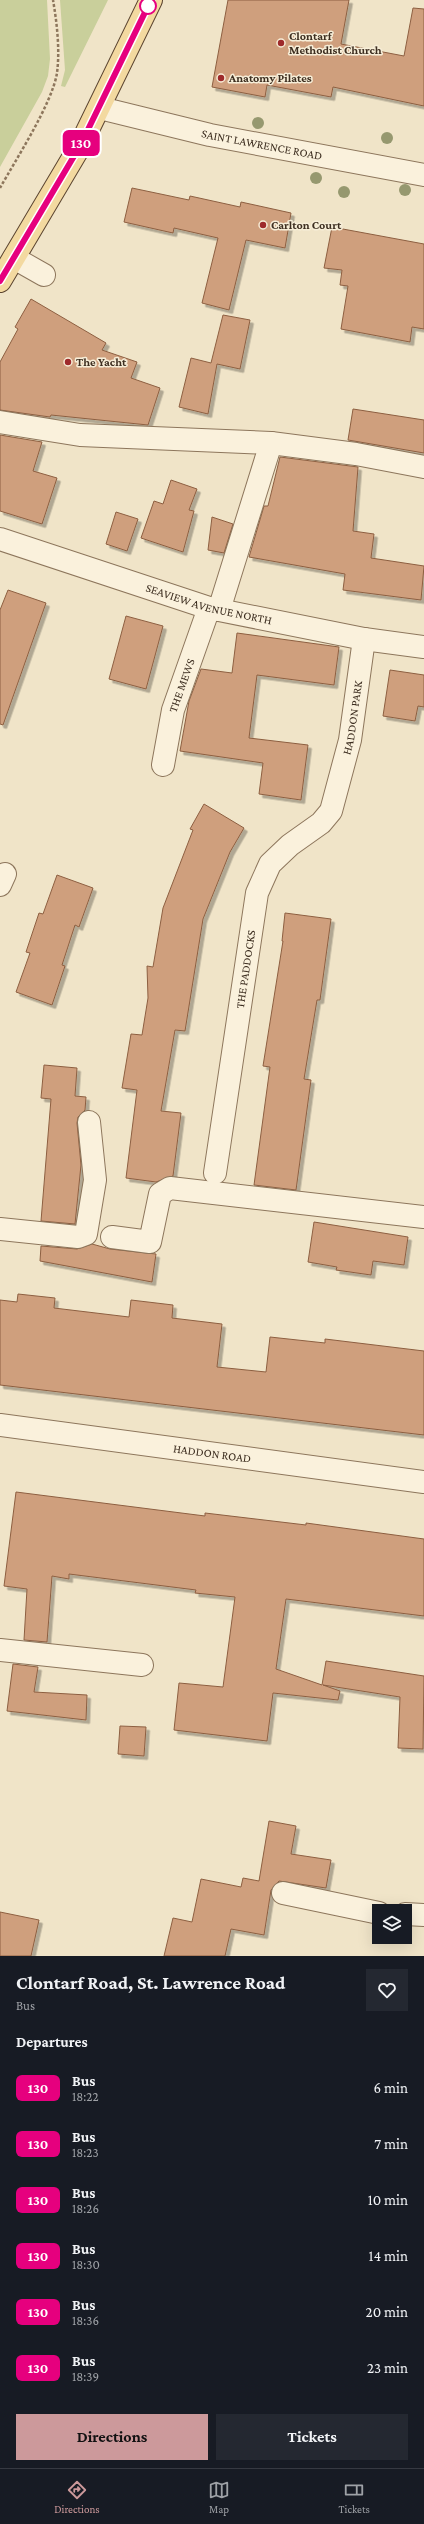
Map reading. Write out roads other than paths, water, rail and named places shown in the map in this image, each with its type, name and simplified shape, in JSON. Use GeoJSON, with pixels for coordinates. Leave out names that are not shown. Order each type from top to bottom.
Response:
{"type":"FeatureCollection","features":[{"type":"Feature","properties":{"kind":"main road"},"geometry":{"type":"LineString","coordinates":[[0,281],[100,108],[151,0]]}},
{"type":"Feature","properties":{"kind":"street","name":"SAINT LAWRENCE ROAD"},"geometry":{"type":"LineString","coordinates":[[100,108],[210,135],[423,169]]}},
{"type":"Feature","properties":{"kind":"street"},"geometry":{"type":"LineString","coordinates":[[14,258],[44,274]]}},
{"type":"Feature","properties":{"kind":"street"},"geometry":{"type":"LineString","coordinates":[[0,422],[80,435],[174,437],[271,443],[356,454],[424,467]]}},
{"type":"Feature","properties":{"kind":"street","name":"THE MEWS"},"geometry":{"type":"LineString","coordinates":[[162,765],[174,710],[214,609],[271,443]]}},
{"type":"Feature","properties":{"kind":"street","name":"SEAVIEW AVENUE NORTH"},"geometry":{"type":"LineString","coordinates":[[0,539],[214,609],[364,639],[424,647]]}},
{"type":"Feature","properties":{"kind":"street","name":"HADDON PARK"},"geometry":{"type":"LineString","coordinates":[[337,796],[350,740],[364,639]]}},
{"type":"Feature","properties":{"kind":"street","name":"THE PADDOCKS"},"geometry":{"type":"LineString","coordinates":[[215,1174],[257,893],[270,864],[290,845],[320,823],[331,811],[337,796]]}},
{"type":"Feature","properties":{"kind":"street"},"geometry":{"type":"LineString","coordinates":[[0,1228],[78,1237],[86,1234],[95,1180],[89,1122]]}},
{"type":"Feature","properties":{"kind":"street"},"geometry":{"type":"LineString","coordinates":[[112,1237],[150,1242],[160,1194],[170,1188],[424,1217]]}},
{"type":"Feature","properties":{"kind":"street","name":"HADDON ROAD"},"geometry":{"type":"LineString","coordinates":[[0,1425],[424,1482]]}},
{"type":"Feature","properties":{"kind":"street"},"geometry":{"type":"LineString","coordinates":[[0,1650],[142,1665]]}},
{"type":"Feature","properties":{"kind":"street"},"geometry":{"type":"LineString","coordinates":[[282,1893],[372,1912]]}},
{"type":"Feature","properties":{"kind":"street"},"geometry":{"type":"LineString","coordinates":[[412,1914],[424,1915]]}},
{"type":"Feature","properties":{"kind":"place","name":"Clontarf Methodist Church"},"geometry":{"type":"Point","coordinates":[281,43]}},
{"type":"Feature","properties":{"kind":"place","name":"Anatomy Pilates"},"geometry":{"type":"Point","coordinates":[221,78]}},
{"type":"Feature","properties":{"kind":"place","name":"Carlton Court"},"geometry":{"type":"Point","coordinates":[263,225]}},
{"type":"Feature","properties":{"kind":"place","name":"The Yacht"},"geometry":{"type":"Point","coordinates":[68,362]}}]}
